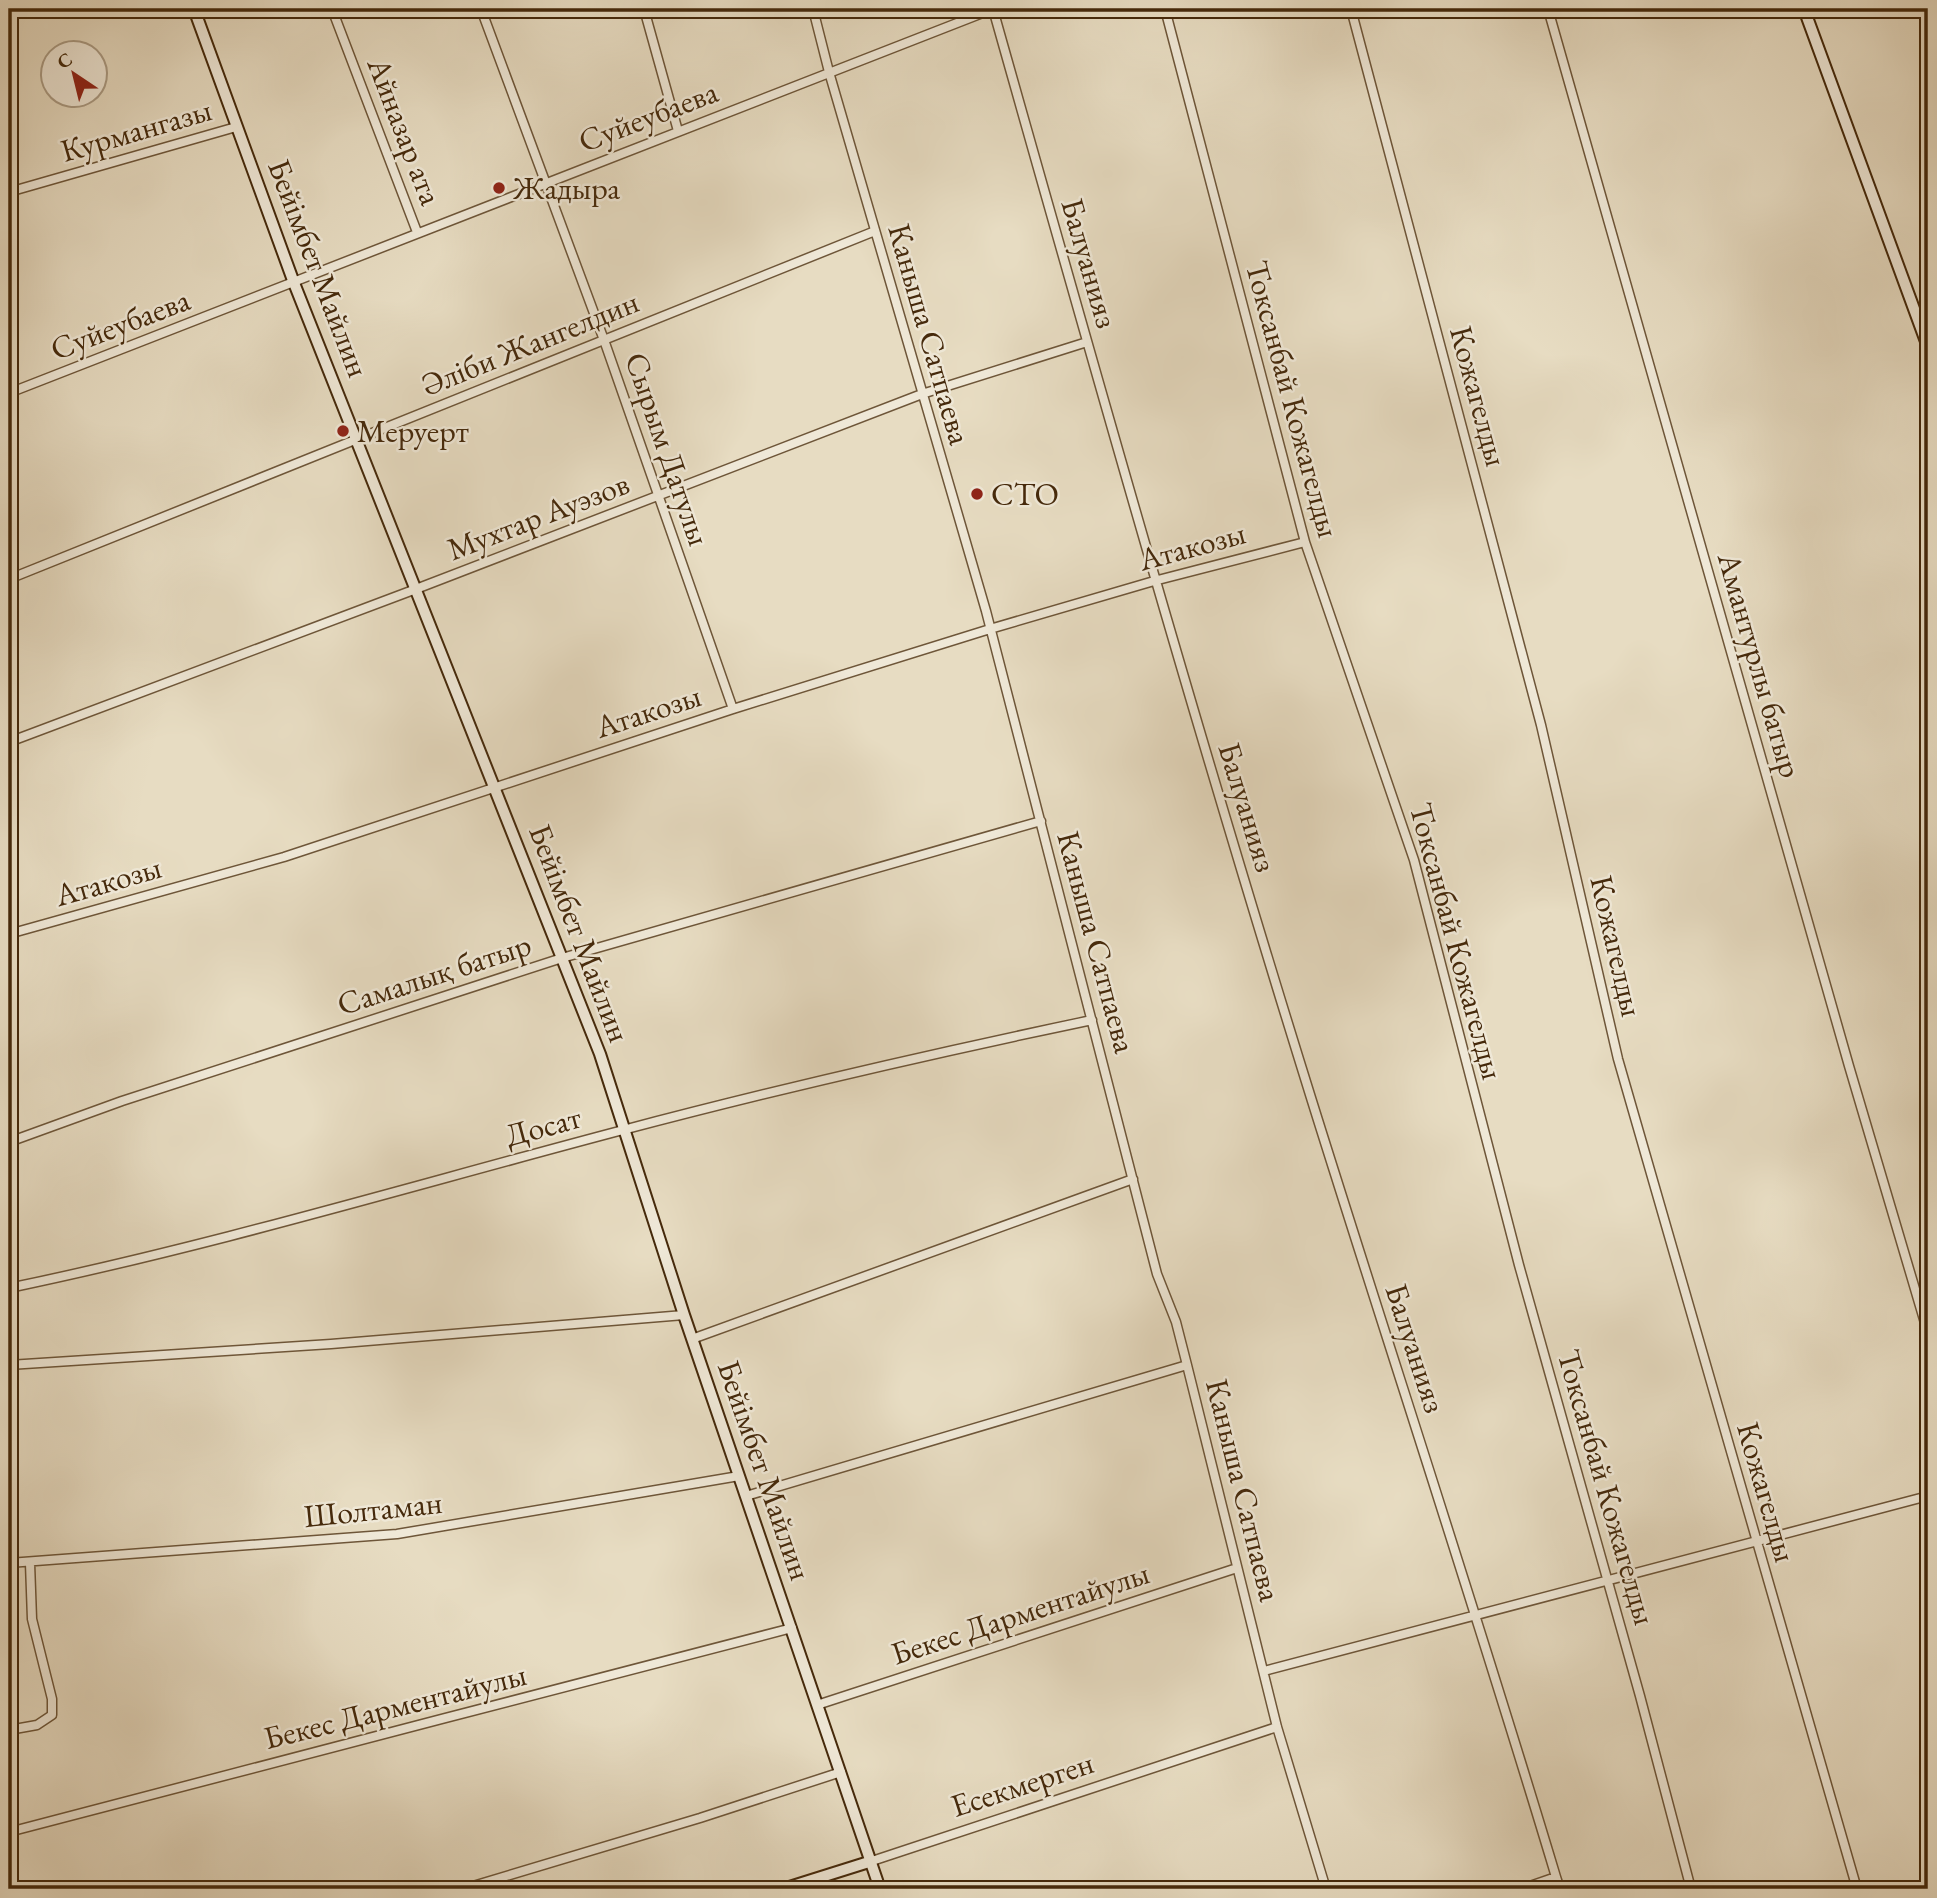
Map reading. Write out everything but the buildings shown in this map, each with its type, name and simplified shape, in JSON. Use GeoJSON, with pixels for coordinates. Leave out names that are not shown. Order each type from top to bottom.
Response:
{"type":"FeatureCollection","features":[{"type":"Feature","properties":{"kind":"street","name":"Бейімбет Майлин"},"geometry":{"type":"LineString","coordinates":[[194,9],[294,283],[600,1055],[692,1339],[880,1889]]}},
{"type":"Feature","properties":{"kind":"street","name":"Айназар ата"},"geometry":{"type":"LineString","coordinates":[[332,9],[417,232]]}},
{"type":"Feature","properties":{"kind":"street","name":"Сырым Датулы"},"geometry":{"type":"LineString","coordinates":[[481,9],[604,340],[733,709]]}},
{"type":"Feature","properties":{"kind":"street"},"geometry":{"type":"LineString","coordinates":[[644,9],[678,131]]}},
{"type":"Feature","properties":{"kind":"street","name":"Каныша Сатпаева"},"geometry":{"type":"LineString","coordinates":[[813,9],[990,629],[1157,1274],[1176,1322],[1188,1365],[1277,1727],[1326,1889]]}},
{"type":"Feature","properties":{"kind":"street","name":"Суйеубаева"},"geometry":{"type":"LineString","coordinates":[[9,393],[993,9]]}},
{"type":"Feature","properties":{"kind":"street","name":"Балуанияз"},"geometry":{"type":"LineString","coordinates":[[993,9],[1154,581],[1311,1098],[1556,1877]]}},
{"type":"Feature","properties":{"kind":"street","name":"Токсанбай Кожагелды"},"geometry":{"type":"LineString","coordinates":[[1165,9],[1305,542],[1414,860],[1519,1265],[1692,1889]]}},
{"type":"Feature","properties":{"kind":"street","name":"Кожагелды"},"geometry":{"type":"LineString","coordinates":[[1351,9],[1541,725],[1618,1059],[1857,1889]]}},
{"type":"Feature","properties":{"kind":"street","name":"Амантурлы батыр"},"geometry":{"type":"LineString","coordinates":[[1548,9],[1841,1040],[1928,1333]]}},
{"type":"Feature","properties":{"kind":"street"},"geometry":{"type":"LineString","coordinates":[[1804,9],[1928,347]]}},
{"type":"Feature","properties":{"kind":"street","name":"Курмангазы"},"geometry":{"type":"LineString","coordinates":[[9,192],[236,127]]}},
{"type":"Feature","properties":{"kind":"street","name":"Әліби Жангелдин"},"geometry":{"type":"LineString","coordinates":[[9,579],[875,231]]}},
{"type":"Feature","properties":{"kind":"street","name":"Мухтар Ауэзов"},"geometry":{"type":"LineString","coordinates":[[9,743],[922,394],[1087,342]]}},
{"type":"Feature","properties":{"kind":"street","name":"Атакозы"},"geometry":{"type":"LineString","coordinates":[[9,934],[284,856],[733,709],[990,629],[1154,581],[1305,542]]}},
{"type":"Feature","properties":{"kind":"street","name":"Самалық батыр"},"geometry":{"type":"LineString","coordinates":[[9,1142],[122,1101],[562,958],[1041,821]]}},
{"type":"Feature","properties":{"kind":"street","name":"Досат"},"geometry":{"type":"LineString","coordinates":[[9,1288],[117,1265],[624,1130],[895,1062],[1092,1020]]}},
{"type":"Feature","properties":{"kind":"street"},"geometry":{"type":"LineString","coordinates":[[692,1339],[1133,1179]]}},
{"type":"Feature","properties":{"kind":"street"},"geometry":{"type":"LineString","coordinates":[[9,1365],[331,1344],[684,1315]]}},
{"type":"Feature","properties":{"kind":"street"},"geometry":{"type":"LineString","coordinates":[[746,1496],[1188,1365]]}},
{"type":"Feature","properties":{"kind":"street","name":"Шолтаман"},"geometry":{"type":"LineString","coordinates":[[9,1563],[397,1534],[739,1476]]}},
{"type":"Feature","properties":{"kind":"street"},"geometry":{"type":"LineString","coordinates":[[1264,1671],[1928,1496]]}},
{"type":"Feature","properties":{"kind":"street"},"geometry":{"type":"LineString","coordinates":[[9,1730],[37,1725],[51,1715],[52,1699],[32,1619],[30,1563]]}},
{"type":"Feature","properties":{"kind":"street","name":"Бекес Дарментайулы"},"geometry":{"type":"LineString","coordinates":[[817,1705],[1237,1568]]}},
{"type":"Feature","properties":{"kind":"street","name":"Бекес Дарментайулы"},"geometry":{"type":"LineString","coordinates":[[9,1832],[250,1767],[521,1700],[792,1628]]}},
{"type":"Feature","properties":{"kind":"street","name":"Eсекмерген"},"geometry":{"type":"LineString","coordinates":[[783,1889],[1277,1727]]}},
{"type":"Feature","properties":{"kind":"street"},"geometry":{"type":"LineString","coordinates":[[463,1889],[700,1818],[841,1772]]}},
{"type":"Feature","properties":{"kind":"street"},"geometry":{"type":"LineString","coordinates":[[1521,1889],[1556,1877],[1560,1889]]}},
{"type":"Feature","properties":{"kind":"place","name":"Жадыра"},"geometry":{"type":"Point","coordinates":[499,188]}},
{"type":"Feature","properties":{"kind":"place","name":"Меруерт"},"geometry":{"type":"Point","coordinates":[343,431]}},
{"type":"Feature","properties":{"kind":"place","name":"CTO"},"geometry":{"type":"Point","coordinates":[977,494]}}]}
